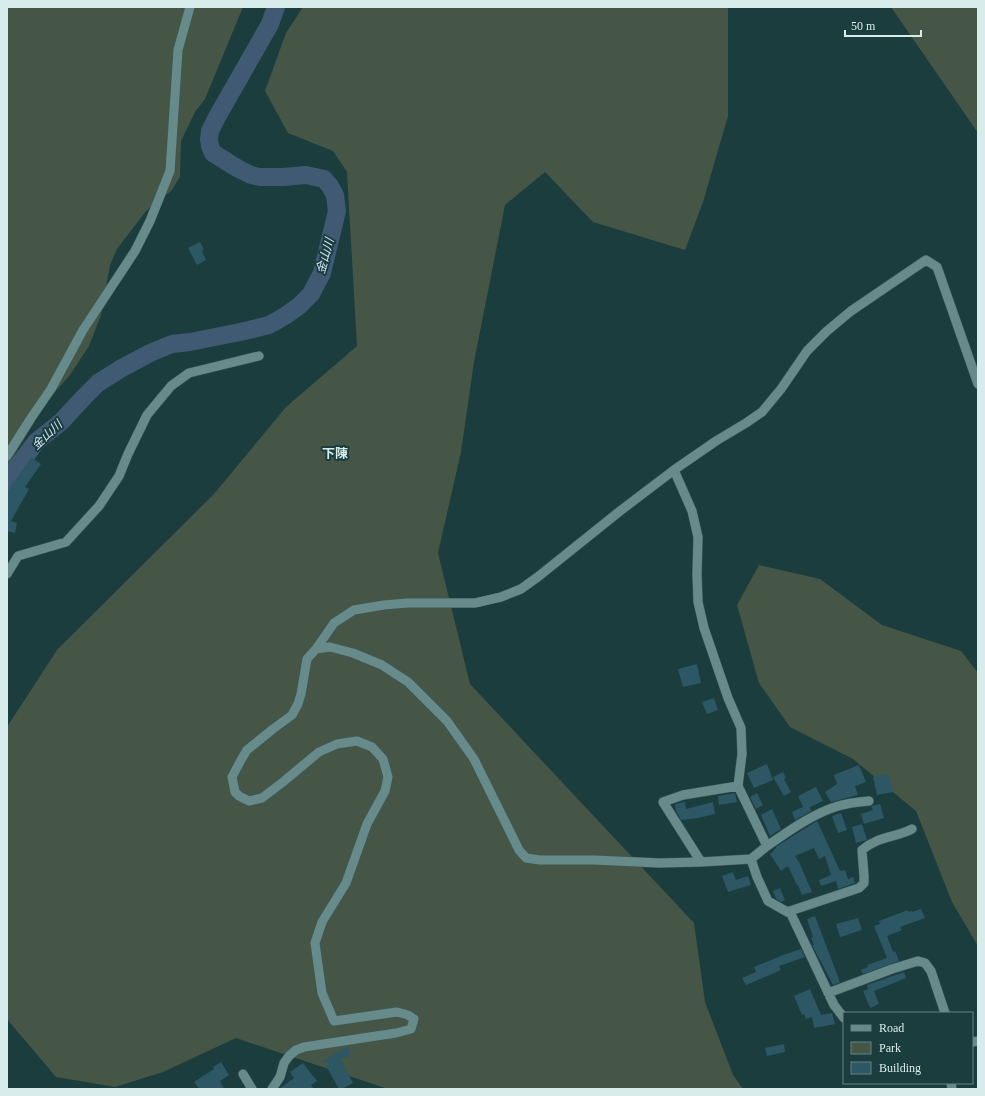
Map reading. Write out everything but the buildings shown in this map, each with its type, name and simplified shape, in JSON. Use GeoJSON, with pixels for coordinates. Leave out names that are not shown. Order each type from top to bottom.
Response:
{"type":"FeatureCollection","features":[{"type":"Feature","properties":{"kind":"street"},"geometry":{"type":"LineString","coordinates":[[7,456],[51,389],[83,330],[135,251],[150,221],[170,171],[178,50],[190,7]]}},
{"type":"Feature","properties":{"kind":"street"},"geometry":{"type":"LineString","coordinates":[[272,1089],[280,1077],[284,1063],[296,1050],[304,1047],[396,1033],[411,1029],[414,1020],[408,1015],[397,1012],[334,1021],[322,993],[315,943],[322,922],[346,883],[368,824],[385,791],[388,777],[383,759],[372,747],[357,741],[337,744],[319,752],[262,798],[249,801],[239,796],[235,792],[232,777],[241,760],[247,750],[272,729],[292,715],[302,694],[306,659],[316,649],[334,623],[354,610],[408,603],[475,603],[501,597],[521,589],[674,470],[762,412],[781,389],[808,351],[827,331],[851,311],[926,260],[936,267],[978,384]]}},
{"type":"Feature","properties":{"kind":"street"},"geometry":{"type":"LineString","coordinates":[[7,574],[18,556],[66,542],[99,506],[119,476],[147,415],[171,386],[189,373],[259,356]]}},
{"type":"Feature","properties":{"kind":"street"},"geometry":{"type":"LineString","coordinates":[[674,470],[692,511],[698,537],[698,602],[704,628],[728,698],[741,728],[742,754],[738,786],[767,846]]}},
{"type":"Feature","properties":{"kind":"street"},"geometry":{"type":"LineString","coordinates":[[316,649],[330,647],[353,653],[382,665],[408,682],[447,721],[474,759],[518,850],[526,858],[540,860],[594,860],[660,863],[751,859],[767,846],[804,822],[838,806],[855,802],[869,801]]}},
{"type":"Feature","properties":{"kind":"street"},"geometry":{"type":"LineString","coordinates":[[701,862],[664,802],[682,795],[738,786]]}},
{"type":"Feature","properties":{"kind":"street"},"geometry":{"type":"LineString","coordinates":[[787,912],[859,888],[864,883],[862,850],[880,839],[905,833],[912,829]]}},
{"type":"Feature","properties":{"kind":"street"},"geometry":{"type":"LineString","coordinates":[[751,859],[768,901],[790,914],[834,1005],[843,1017]]}},
{"type":"Feature","properties":{"kind":"street"},"geometry":{"type":"LineString","coordinates":[[828,993],[918,961],[925,963],[931,971],[945,1012]]}},
{"type":"Feature","properties":{"kind":"street"},"geometry":{"type":"LineString","coordinates":[[243,1074],[252,1089]]}},
{"type":"Feature","properties":{"kind":"green space"},"geometry":{"type":"Polygon","coordinates":[[[7,7],[243,7],[205,99],[195,112],[181,141],[180,177],[171,191],[146,211],[117,249],[110,265],[101,315],[89,346],[70,375],[48,400],[7,467],[7,7]]]}},
{"type":"Feature","properties":{"kind":"green space"},"geometry":{"type":"Polygon","coordinates":[[[303,7],[728,7],[728,116],[703,202],[685,250],[593,222],[545,172],[505,205],[474,362],[461,452],[438,553],[470,684],[694,923],[705,1002],[733,1075],[743,1089],[388,1089],[236,1038],[163,1072],[115,1087],[56,1077],[7,1019],[7,727],[57,650],[214,494],[286,407],[357,346],[347,172],[333,151],[288,133],[265,91],[286,33],[303,7]]]}},
{"type":"Feature","properties":{"kind":"green space"},"geometry":{"type":"Polygon","coordinates":[[[891,7],[978,7],[978,133],[891,7]]]}},
{"type":"Feature","properties":{"kind":"green space"},"geometry":{"type":"Polygon","coordinates":[[[759,565],[820,579],[882,625],[961,651],[978,673],[978,946],[952,902],[916,811],[853,759],[790,727],[759,683],[737,605],[759,565]]]}},
{"type":"Feature","properties":{"kind":"waterway","name":"金山川"},"geometry":{"type":"LineString","coordinates":[[7,483],[14,471],[36,442],[62,421],[98,383],[122,368],[150,353],[172,344],[190,342],[269,325],[299,306],[311,294],[322,273],[337,211],[335,195],[330,186],[324,179],[306,175],[283,177],[260,177],[251,175],[213,153],[209,139],[210,131],[217,117],[270,24],[276,7]]}},
{"type":"Feature","properties":{"kind":"district","name":"下陳"},"geometry":{"type":"Point","coordinates":[335,453]}}]}
